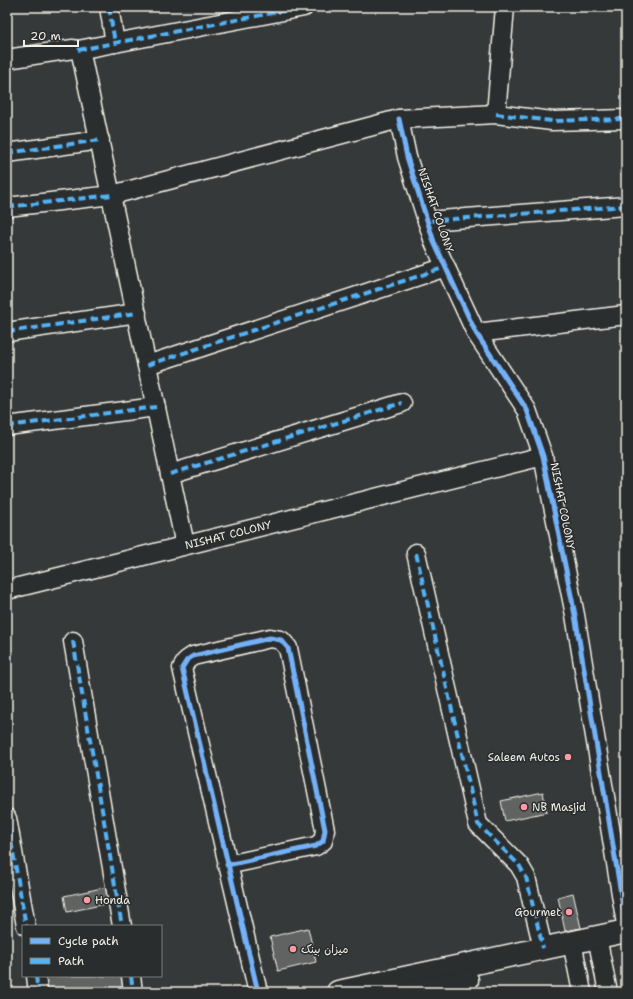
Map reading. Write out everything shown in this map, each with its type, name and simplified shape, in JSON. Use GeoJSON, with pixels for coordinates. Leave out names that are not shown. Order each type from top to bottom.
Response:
{"type":"FeatureCollection","features":[{"type":"Feature","properties":{"kind":"street"},"geometry":{"type":"LineString","coordinates":[[110,7],[115,43]]}},
{"type":"Feature","properties":{"kind":"street"},"geometry":{"type":"LineString","coordinates":[[7,59],[73,49],[78,50],[304,7]]}},
{"type":"Feature","properties":{"kind":"street"},"geometry":{"type":"LineString","coordinates":[[496,114],[505,7]]}},
{"type":"Feature","properties":{"kind":"street"},"geometry":{"type":"LineString","coordinates":[[78,50],[81,54],[85,69],[185,545]]}},
{"type":"Feature","properties":{"kind":"street"},"geometry":{"type":"LineString","coordinates":[[7,208],[112,195],[398,119],[496,114],[552,120],[626,119]]}},
{"type":"Feature","properties":{"kind":"street","name":"NISHAT COLONY"},"geometry":{"type":"LineString","coordinates":[[398,119],[407,157],[428,221],[446,267],[476,333],[527,410],[543,456],[575,615],[626,924]]}},
{"type":"Feature","properties":{"kind":"street"},"geometry":{"type":"LineString","coordinates":[[7,153],[100,140]]}},
{"type":"Feature","properties":{"kind":"street"},"geometry":{"type":"LineString","coordinates":[[428,221],[626,206]]}},
{"type":"Feature","properties":{"kind":"street"},"geometry":{"type":"LineString","coordinates":[[148,365],[446,267]]}},
{"type":"Feature","properties":{"kind":"street"},"geometry":{"type":"LineString","coordinates":[[7,332],[137,313]]}},
{"type":"Feature","properties":{"kind":"street"},"geometry":{"type":"LineString","coordinates":[[476,333],[626,315]]}},
{"type":"Feature","properties":{"kind":"street"},"geometry":{"type":"LineString","coordinates":[[170,474],[402,403]]}},
{"type":"Feature","properties":{"kind":"street"},"geometry":{"type":"LineString","coordinates":[[7,426],[156,407]]}},
{"type":"Feature","properties":{"kind":"street","name":"NISHAT COLONY"},"geometry":{"type":"LineString","coordinates":[[7,590],[543,456]]}},
{"type":"Feature","properties":{"kind":"street"},"geometry":{"type":"LineString","coordinates":[[416,554],[478,824],[519,865],[526,877],[543,948]]}},
{"type":"Feature","properties":{"kind":"street"},"geometry":{"type":"LineString","coordinates":[[227,865],[316,846],[323,841],[325,830],[288,648],[281,640],[270,638],[193,656],[187,660],[182,668],[227,865],[258,992]]}},
{"type":"Feature","properties":{"kind":"street"},"geometry":{"type":"LineString","coordinates":[[73,641],[122,925]]}},
{"type":"Feature","properties":{"kind":"street"},"geometry":{"type":"LineString","coordinates":[[7,818],[26,925]]}},
{"type":"Feature","properties":{"kind":"street"},"geometry":{"type":"LineString","coordinates":[[598,944],[626,931]]}},
{"type":"Feature","properties":{"kind":"street"},"geometry":{"type":"LineString","coordinates":[[598,944],[608,992]]}},
{"type":"Feature","properties":{"kind":"street"},"geometry":{"type":"LineString","coordinates":[[413,992],[573,949],[598,944],[626,945]]}},
{"type":"Feature","properties":{"kind":"street"},"geometry":{"type":"LineString","coordinates":[[338,992],[543,948],[573,949]]}},
{"type":"Feature","properties":{"kind":"street"},"geometry":{"type":"LineString","coordinates":[[573,949],[582,992]]}},
{"type":"Feature","properties":{"kind":"street"},"geometry":{"type":"LineString","coordinates":[[36,977],[38,992]]}},
{"type":"Feature","properties":{"kind":"street"},"geometry":{"type":"LineString","coordinates":[[131,977],[133,992]]}},
{"type":"Feature","properties":{"kind":"building","name":"NB Masjid"},"geometry":{"type":"Polygon","coordinates":[[[543,792],[547,812],[505,821],[501,801],[543,792]]]}},
{"type":"Feature","properties":{"kind":"building","name":"Honda"},"geometry":{"type":"Polygon","coordinates":[[[107,887],[111,903],[67,912],[64,896],[107,887]]]}},
{"type":"Feature","properties":{"kind":"building","name":"Gourmet"},"geometry":{"type":"Polygon","coordinates":[[[573,893],[581,928],[565,931],[558,897],[573,893]]]}},
{"type":"Feature","properties":{"kind":"building","name":"میزان بینک"},"geometry":{"type":"Polygon","coordinates":[[[308,928],[316,962],[278,971],[270,937],[308,928]]]}},
{"type":"Feature","properties":{"kind":"building"},"geometry":{"type":"Polygon","coordinates":[[[43,977],[123,977],[127,992],[46,992],[43,977]]]}},
{"type":"Feature","properties":{"kind":"marked path"},"geometry":{"type":"LineString","coordinates":[[109,7],[115,43]]}},
{"type":"Feature","properties":{"kind":"marked path"},"geometry":{"type":"LineString","coordinates":[[78,50],[304,7]]}},
{"type":"Feature","properties":{"kind":"marked path"},"geometry":{"type":"LineString","coordinates":[[496,114],[552,121],[626,119]]}},
{"type":"Feature","properties":{"kind":"marked path"},"geometry":{"type":"LineString","coordinates":[[7,153],[100,140]]}},
{"type":"Feature","properties":{"kind":"marked path"},"geometry":{"type":"LineString","coordinates":[[7,207],[112,195]]}},
{"type":"Feature","properties":{"kind":"marked path"},"geometry":{"type":"LineString","coordinates":[[427,221],[626,206]]}},
{"type":"Feature","properties":{"kind":"marked path"},"geometry":{"type":"LineString","coordinates":[[147,365],[446,267]]}},
{"type":"Feature","properties":{"kind":"marked path"},"geometry":{"type":"LineString","coordinates":[[7,332],[137,313]]}},
{"type":"Feature","properties":{"kind":"marked path"},"geometry":{"type":"LineString","coordinates":[[170,474],[402,403]]}},
{"type":"Feature","properties":{"kind":"marked path"},"geometry":{"type":"LineString","coordinates":[[7,426],[156,407]]}},
{"type":"Feature","properties":{"kind":"marked path"},"geometry":{"type":"LineString","coordinates":[[416,553],[478,824],[519,865],[526,877],[543,948]]}},
{"type":"Feature","properties":{"kind":"marked path"},"geometry":{"type":"LineString","coordinates":[[73,641],[122,925]]}},
{"type":"Feature","properties":{"kind":"marked path"},"geometry":{"type":"LineString","coordinates":[[7,818],[26,925]]}},
{"type":"Feature","properties":{"kind":"marked path"},"geometry":{"type":"LineString","coordinates":[[36,977],[38,992]]}},
{"type":"Feature","properties":{"kind":"marked path"},"geometry":{"type":"LineString","coordinates":[[131,977],[133,992]]}},
{"type":"Feature","properties":{"kind":"cycle path"},"geometry":{"type":"LineString","coordinates":[[399,119],[407,157],[434,242],[476,333],[527,410],[543,456],[575,615],[626,924]]}},
{"type":"Feature","properties":{"kind":"cycle path"},"geometry":{"type":"LineString","coordinates":[[227,865],[316,846],[323,841],[325,830],[288,648],[281,640],[270,638],[193,656],[187,660],[182,668],[258,992]]}},
{"type":"Feature","properties":{"kind":"place","name":"Saleem Autos"},"geometry":{"type":"Point","coordinates":[568,757]}},
{"type":"Feature","properties":{"kind":"place","name":"NB Masjid"},"geometry":{"type":"Point","coordinates":[524,807]}},
{"type":"Feature","properties":{"kind":"place","name":"Honda"},"geometry":{"type":"Point","coordinates":[87,900]}},
{"type":"Feature","properties":{"kind":"place","name":"Gourmet"},"geometry":{"type":"Point","coordinates":[569,912]}},
{"type":"Feature","properties":{"kind":"place","name":"میزان بینک"},"geometry":{"type":"Point","coordinates":[293,949]}}]}
